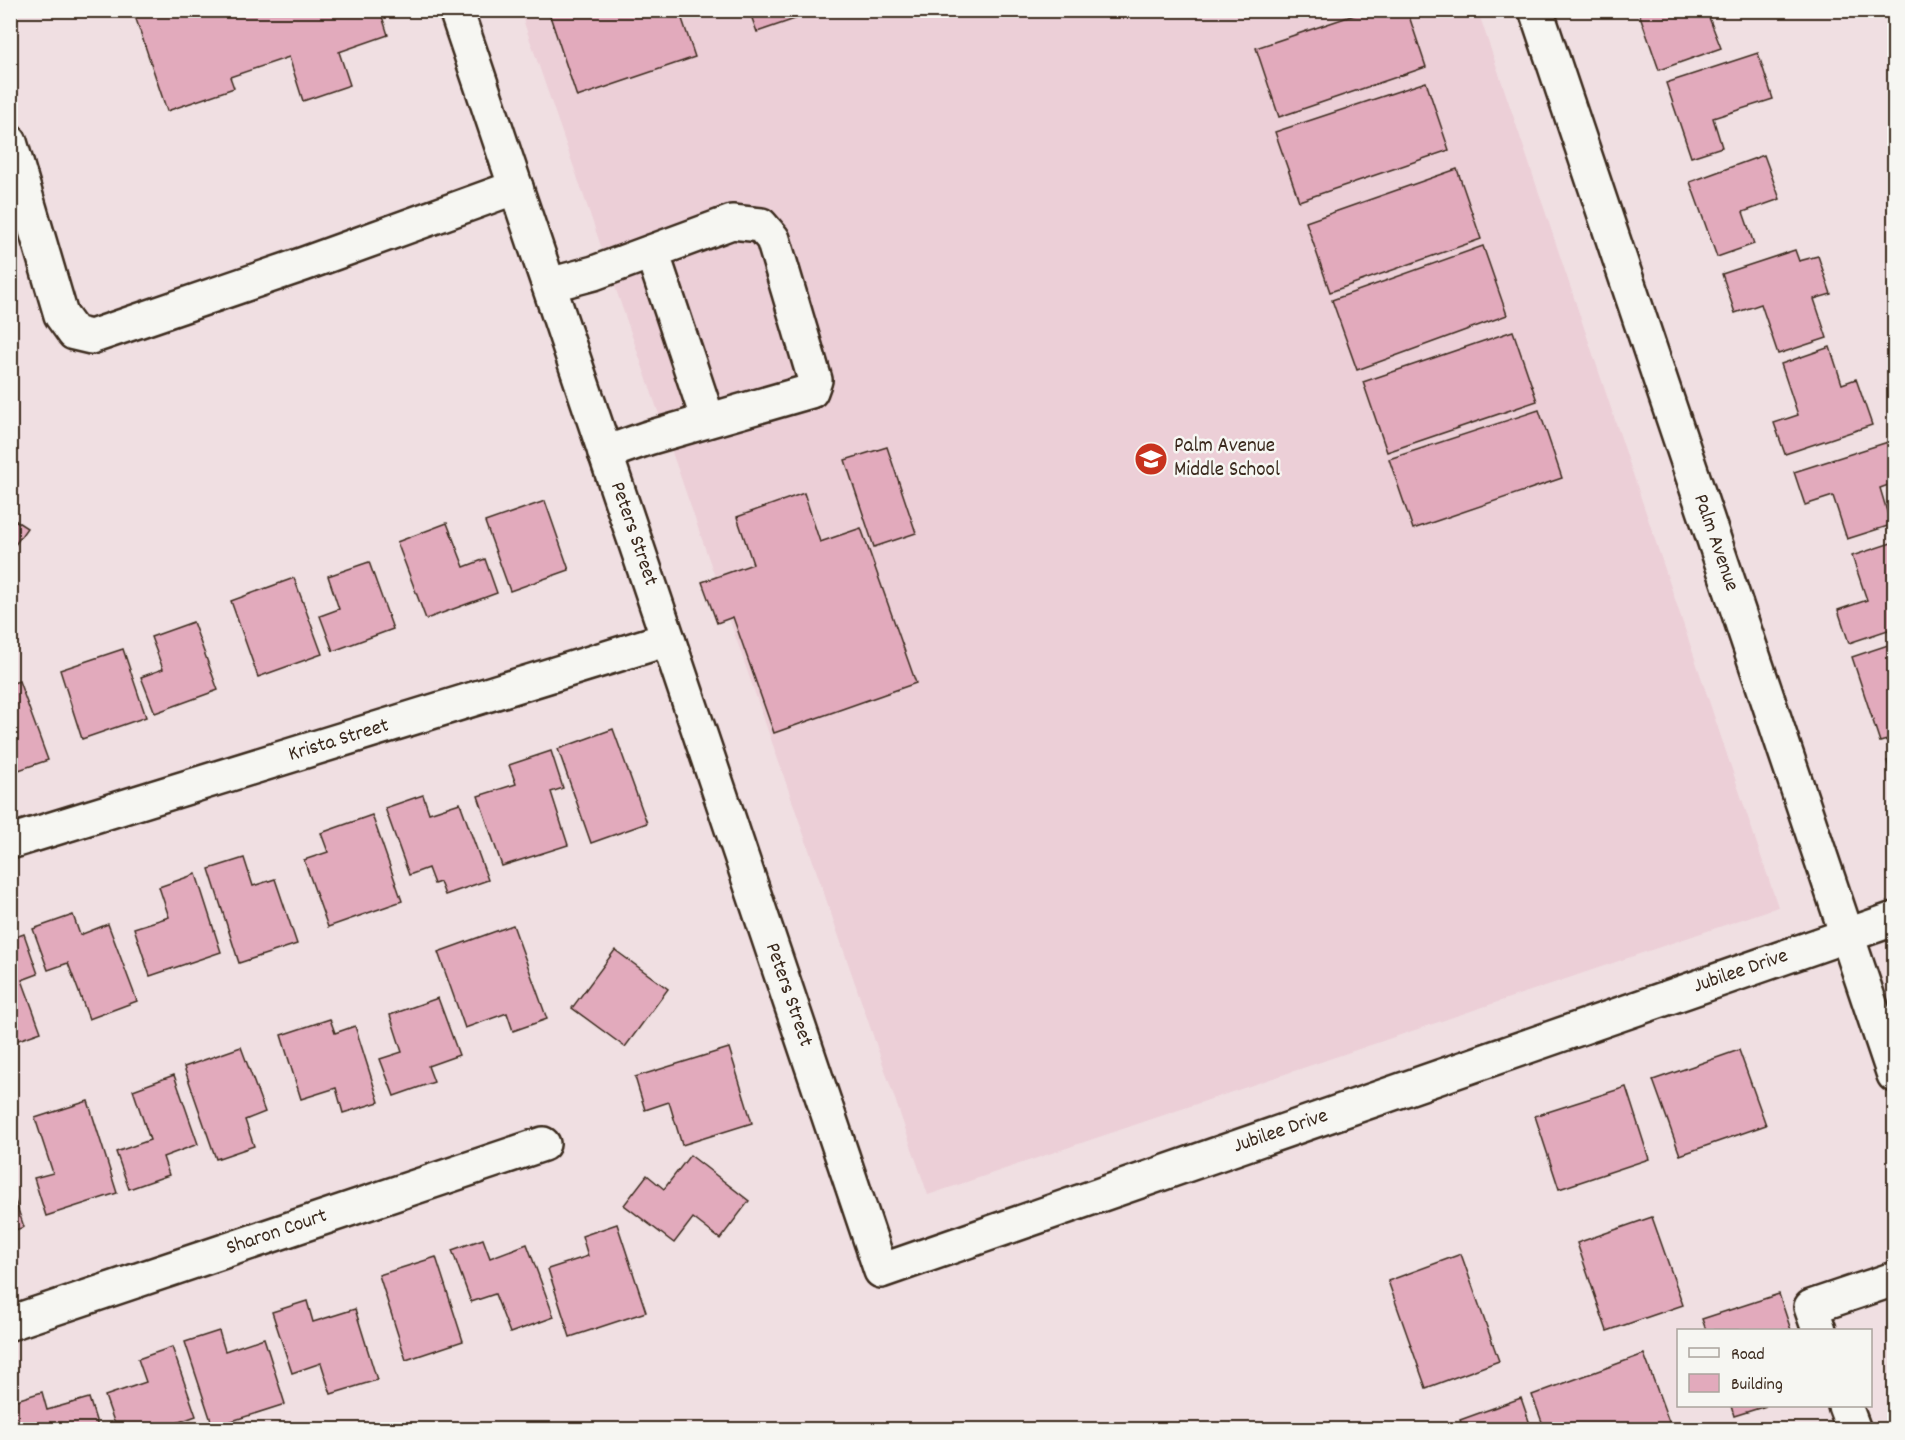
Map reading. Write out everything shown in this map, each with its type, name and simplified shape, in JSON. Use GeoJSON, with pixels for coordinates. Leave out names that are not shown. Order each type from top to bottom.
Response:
{"type":"FeatureCollection","features":[{"type":"Feature","properties":{"kind":"street","name":"Peters Street"},"geometry":{"type":"LineString","coordinates":[[456,10],[809,1058]]}},
{"type":"Feature","properties":{"kind":"street","name":"Palm Avenue"},"geometry":{"type":"LineString","coordinates":[[1536,10],[1894,1075]]}},
{"type":"Feature","properties":{"kind":"street"},"geometry":{"type":"LineString","coordinates":[[10,142],[61,315],[74,333],[91,338],[516,187]]}},
{"type":"Feature","properties":{"kind":"street"},"geometry":{"type":"LineString","coordinates":[[549,285],[594,273],[732,222],[761,225],[773,239],[815,380],[811,391],[708,420],[605,453]]}},
{"type":"Feature","properties":{"kind":"street"},"geometry":{"type":"LineString","coordinates":[[652,252],[708,420]]}},
{"type":"Feature","properties":{"kind":"street","name":"Krista Street"},"geometry":{"type":"LineString","coordinates":[[10,842],[668,639]]}},
{"type":"Feature","properties":{"kind":"street","name":"Jubilee Drive"},"geometry":{"type":"LineString","coordinates":[[809,1058],[881,1271],[1894,919]]}},
{"type":"Feature","properties":{"kind":"street","name":"Sharon Court"},"geometry":{"type":"LineString","coordinates":[[10,1323],[543,1143]]}},
{"type":"Feature","properties":{"kind":"street"},"geometry":{"type":"LineString","coordinates":[[1819,1329],[1811,1307],[1894,1279]]}},
{"type":"Feature","properties":{"kind":"street"},"geometry":{"type":"LineString","coordinates":[[1845,1407],[1854,1430]]}},
{"type":"Feature","properties":{"kind":"shaded area","name":"Palm Avenue Middle School"},"geometry":{"type":"Polygon","coordinates":[[[520,11],[1478,11],[1778,907],[928,1195],[520,11]]]}},
{"type":"Feature","properties":{"kind":"building"},"geometry":{"type":"Polygon","coordinates":[[[133,10],[380,10],[388,35],[339,52],[350,85],[303,101],[289,57],[230,77],[234,88],[167,111],[133,10]]]}},
{"type":"Feature","properties":{"kind":"building"},"geometry":{"type":"Polygon","coordinates":[[[548,10],[679,10],[695,57],[577,97],[548,10]]]}},
{"type":"Feature","properties":{"kind":"building"},"geometry":{"type":"Polygon","coordinates":[[[749,10],[821,10],[757,32],[749,10]]]}},
{"type":"Feature","properties":{"kind":"building"},"geometry":{"type":"Polygon","coordinates":[[[1369,10],[1407,10],[1426,67],[1279,117],[1256,48],[1369,10]]]}},
{"type":"Feature","properties":{"kind":"building"},"geometry":{"type":"Polygon","coordinates":[[[1638,10],[1720,10],[1708,15],[1721,48],[1659,70],[1638,10]]]}},
{"type":"Feature","properties":{"kind":"building"},"geometry":{"type":"Polygon","coordinates":[[[1758,53],[1773,99],[1713,118],[1722,147],[1691,157],[1666,83],[1758,53]]]}},
{"type":"Feature","properties":{"kind":"building"},"geometry":{"type":"Polygon","coordinates":[[[1426,82],[1449,150],[1299,201],[1275,132],[1426,82]]]}},
{"type":"Feature","properties":{"kind":"building"},"geometry":{"type":"Polygon","coordinates":[[[1764,155],[1780,199],[1743,212],[1754,244],[1717,257],[1690,182],[1764,155]]]}},
{"type":"Feature","properties":{"kind":"building"},"geometry":{"type":"Polygon","coordinates":[[[1457,169],[1481,239],[1330,292],[1306,222],[1457,169]]]}},
{"type":"Feature","properties":{"kind":"building"},"geometry":{"type":"Polygon","coordinates":[[[1483,246],[1507,315],[1357,370],[1332,300],[1483,246]]]}},
{"type":"Feature","properties":{"kind":"building"},"geometry":{"type":"Polygon","coordinates":[[[1795,250],[1799,261],[1818,256],[1831,294],[1814,299],[1827,338],[1778,354],[1761,304],[1735,313],[1722,274],[1795,250]]]}},
{"type":"Feature","properties":{"kind":"building"},"geometry":{"type":"Polygon","coordinates":[[[1513,331],[1537,401],[1387,452],[1363,382],[1513,331]]]}},
{"type":"Feature","properties":{"kind":"building"},"geometry":{"type":"Polygon","coordinates":[[[1830,347],[1842,384],[1856,379],[1872,425],[1785,454],[1774,423],[1798,415],[1781,364],[1830,347]]]}},
{"type":"Feature","properties":{"kind":"building"},"geometry":{"type":"Polygon","coordinates":[[[1539,410],[1562,478],[1413,529],[1389,459],[1539,410]]]}},
{"type":"Feature","properties":{"kind":"building"},"geometry":{"type":"Polygon","coordinates":[[[1888,442],[1894,462],[1894,483],[1880,488],[1891,525],[1847,539],[1833,496],[1805,505],[1794,472],[1888,442]]]}},
{"type":"Feature","properties":{"kind":"building"},"geometry":{"type":"Polygon","coordinates":[[[887,447],[916,533],[874,547],[845,460],[887,447]]]}},
{"type":"Feature","properties":{"kind":"building"},"geometry":{"type":"Polygon","coordinates":[[[804,493],[820,542],[861,528],[916,683],[774,733],[733,617],[717,623],[702,582],[753,564],[737,517],[804,493]]]}},
{"type":"Feature","properties":{"kind":"building"},"geometry":{"type":"Polygon","coordinates":[[[545,501],[569,570],[510,591],[485,522],[545,501]]]}},
{"type":"Feature","properties":{"kind":"building"},"geometry":{"type":"Polygon","coordinates":[[[10,517],[27,528],[10,552],[10,517]]]}},
{"type":"Feature","properties":{"kind":"building"},"geometry":{"type":"Polygon","coordinates":[[[447,523],[464,567],[485,559],[497,593],[426,619],[397,542],[447,523]]]}},
{"type":"Feature","properties":{"kind":"building"},"geometry":{"type":"Polygon","coordinates":[[[1894,542],[1894,628],[1849,643],[1838,610],[1867,600],[1852,556],[1894,542]]]}},
{"type":"Feature","properties":{"kind":"building"},"geometry":{"type":"Polygon","coordinates":[[[369,562],[393,629],[333,651],[320,616],[339,609],[328,576],[369,562]]]}},
{"type":"Feature","properties":{"kind":"building"},"geometry":{"type":"Polygon","coordinates":[[[294,578],[322,654],[258,677],[231,601],[294,578]]]}},
{"type":"Feature","properties":{"kind":"building"},"geometry":{"type":"Polygon","coordinates":[[[193,622],[218,690],[155,713],[141,677],[163,669],[151,637],[193,622]]]}},
{"type":"Feature","properties":{"kind":"building"},"geometry":{"type":"Polygon","coordinates":[[[1894,643],[1894,738],[1880,742],[1852,657],[1894,643]]]}},
{"type":"Feature","properties":{"kind":"building"},"geometry":{"type":"Polygon","coordinates":[[[123,649],[146,717],[82,739],[60,670],[123,649]]]}},
{"type":"Feature","properties":{"kind":"building"},"geometry":{"type":"Polygon","coordinates":[[[19,681],[48,760],[10,773],[10,684],[19,681]]]}},
{"type":"Feature","properties":{"kind":"building"},"geometry":{"type":"Polygon","coordinates":[[[613,729],[647,823],[591,843],[558,749],[613,729]]]}},
{"type":"Feature","properties":{"kind":"building"},"geometry":{"type":"Polygon","coordinates":[[[551,751],[563,788],[551,792],[568,845],[502,866],[478,796],[516,784],[509,765],[551,751]]]}},
{"type":"Feature","properties":{"kind":"building"},"geometry":{"type":"Polygon","coordinates":[[[1894,759],[1894,783],[1887,761],[1894,759]]]}},
{"type":"Feature","properties":{"kind":"building"},"geometry":{"type":"Polygon","coordinates":[[[423,795],[429,813],[460,803],[488,880],[445,895],[440,882],[434,884],[428,868],[409,875],[385,808],[423,795]]]}},
{"type":"Feature","properties":{"kind":"building"},"geometry":{"type":"Polygon","coordinates":[[[372,815],[402,901],[328,927],[304,860],[328,852],[321,833],[372,815]]]}},
{"type":"Feature","properties":{"kind":"building"},"geometry":{"type":"Polygon","coordinates":[[[244,858],[253,886],[275,879],[297,944],[239,963],[209,869],[244,858]]]}},
{"type":"Feature","properties":{"kind":"building"},"geometry":{"type":"Polygon","coordinates":[[[196,874],[221,952],[150,976],[134,928],[169,917],[159,887],[196,874]]]}},
{"type":"Feature","properties":{"kind":"building"},"geometry":{"type":"Polygon","coordinates":[[[73,915],[80,935],[108,924],[137,1001],[89,1019],[68,963],[48,970],[33,929],[73,915]]]}},
{"type":"Feature","properties":{"kind":"building"},"geometry":{"type":"Polygon","coordinates":[[[513,925],[547,1019],[513,1031],[507,1013],[465,1028],[438,952],[513,925]]]}},
{"type":"Feature","properties":{"kind":"building"},"geometry":{"type":"Polygon","coordinates":[[[24,934],[38,974],[22,980],[41,1032],[10,1043],[10,939],[24,934]]]}},
{"type":"Feature","properties":{"kind":"building"},"geometry":{"type":"Polygon","coordinates":[[[615,950],[668,989],[625,1047],[572,1008],[615,950]]]}},
{"type":"Feature","properties":{"kind":"building"},"geometry":{"type":"Polygon","coordinates":[[[438,998],[459,1055],[428,1066],[434,1082],[394,1096],[380,1059],[402,1052],[390,1015],[438,998]]]}},
{"type":"Feature","properties":{"kind":"building"},"geometry":{"type":"Polygon","coordinates":[[[330,1019],[335,1033],[355,1026],[379,1102],[343,1113],[336,1088],[301,1099],[281,1035],[330,1019]]]}},
{"type":"Feature","properties":{"kind":"building"},"geometry":{"type":"Polygon","coordinates":[[[241,1047],[265,1112],[245,1120],[254,1146],[216,1159],[184,1067],[241,1047]]]}},
{"type":"Feature","properties":{"kind":"building"},"geometry":{"type":"Polygon","coordinates":[[[729,1048],[752,1123],[682,1145],[669,1102],[645,1110],[635,1077],[729,1048]]]}},
{"type":"Feature","properties":{"kind":"building"},"geometry":{"type":"Polygon","coordinates":[[[1739,1050],[1766,1125],[1680,1155],[1653,1080],[1739,1050]]]}},
{"type":"Feature","properties":{"kind":"building"},"geometry":{"type":"Polygon","coordinates":[[[174,1075],[198,1144],[163,1157],[169,1175],[129,1189],[116,1152],[150,1140],[133,1090],[174,1075]]]}},
{"type":"Feature","properties":{"kind":"building"},"geometry":{"type":"Polygon","coordinates":[[[1626,1087],[1649,1159],[1559,1189],[1535,1116],[1626,1087]]]}},
{"type":"Feature","properties":{"kind":"building"},"geometry":{"type":"Polygon","coordinates":[[[88,1101],[117,1193],[46,1216],[34,1178],[53,1173],[35,1118],[88,1101]]]}},
{"type":"Feature","properties":{"kind":"building"},"geometry":{"type":"Polygon","coordinates":[[[690,1155],[749,1201],[720,1239],[693,1218],[674,1243],[624,1205],[647,1175],[664,1189],[690,1155]]]}},
{"type":"Feature","properties":{"kind":"building"},"geometry":{"type":"Polygon","coordinates":[[[10,1186],[24,1227],[10,1232],[10,1186]]]}},
{"type":"Feature","properties":{"kind":"building"},"geometry":{"type":"Polygon","coordinates":[[[1652,1217],[1683,1305],[1607,1331],[1577,1243],[1652,1217]]]}},
{"type":"Feature","properties":{"kind":"building"},"geometry":{"type":"Polygon","coordinates":[[[617,1224],[646,1312],[570,1337],[548,1269],[588,1256],[582,1236],[617,1224]]]}},
{"type":"Feature","properties":{"kind":"building"},"geometry":{"type":"Polygon","coordinates":[[[483,1239],[490,1258],[527,1244],[554,1317],[510,1333],[495,1294],[471,1302],[452,1250],[483,1239]]]}},
{"type":"Feature","properties":{"kind":"building"},"geometry":{"type":"Polygon","coordinates":[[[1461,1254],[1499,1361],[1426,1388],[1388,1281],[1461,1254]]]}},
{"type":"Feature","properties":{"kind":"building"},"geometry":{"type":"Polygon","coordinates":[[[436,1257],[463,1341],[406,1360],[379,1275],[436,1257]]]}},
{"type":"Feature","properties":{"kind":"building"},"geometry":{"type":"Polygon","coordinates":[[[1779,1294],[1791,1329],[1706,1329],[1702,1319],[1779,1294]]]}},
{"type":"Feature","properties":{"kind":"building"},"geometry":{"type":"Polygon","coordinates":[[[307,1301],[313,1322],[355,1309],[377,1380],[331,1394],[321,1363],[292,1373],[272,1312],[307,1301]]]}},
{"type":"Feature","properties":{"kind":"building"},"geometry":{"type":"Polygon","coordinates":[[[219,1331],[225,1351],[264,1338],[285,1404],[213,1427],[185,1342],[219,1331]]]}},
{"type":"Feature","properties":{"kind":"building"},"geometry":{"type":"Polygon","coordinates":[[[172,1347],[196,1416],[168,1426],[169,1430],[117,1430],[105,1396],[146,1382],[138,1359],[172,1347]]]}},
{"type":"Feature","properties":{"kind":"building"},"geometry":{"type":"Polygon","coordinates":[[[1644,1354],[1672,1430],[1545,1430],[1532,1395],[1644,1354]]]}},
{"type":"Feature","properties":{"kind":"building"},"geometry":{"type":"Polygon","coordinates":[[[42,1392],[47,1410],[89,1398],[99,1430],[15,1430],[10,1415],[10,1402],[42,1392]]]}},
{"type":"Feature","properties":{"kind":"building"},"geometry":{"type":"Polygon","coordinates":[[[1521,1398],[1532,1430],[1464,1430],[1460,1420],[1521,1398]]]}},
{"type":"Feature","properties":{"kind":"building"},"geometry":{"type":"Polygon","coordinates":[[[1731,1407],[1763,1407],[1734,1416],[1731,1407]]]}},
{"type":"Feature","properties":{"kind":"place","name":"Palm Avenue Middle School"},"geometry":{"type":"Point","coordinates":[1151,459]}}]}
